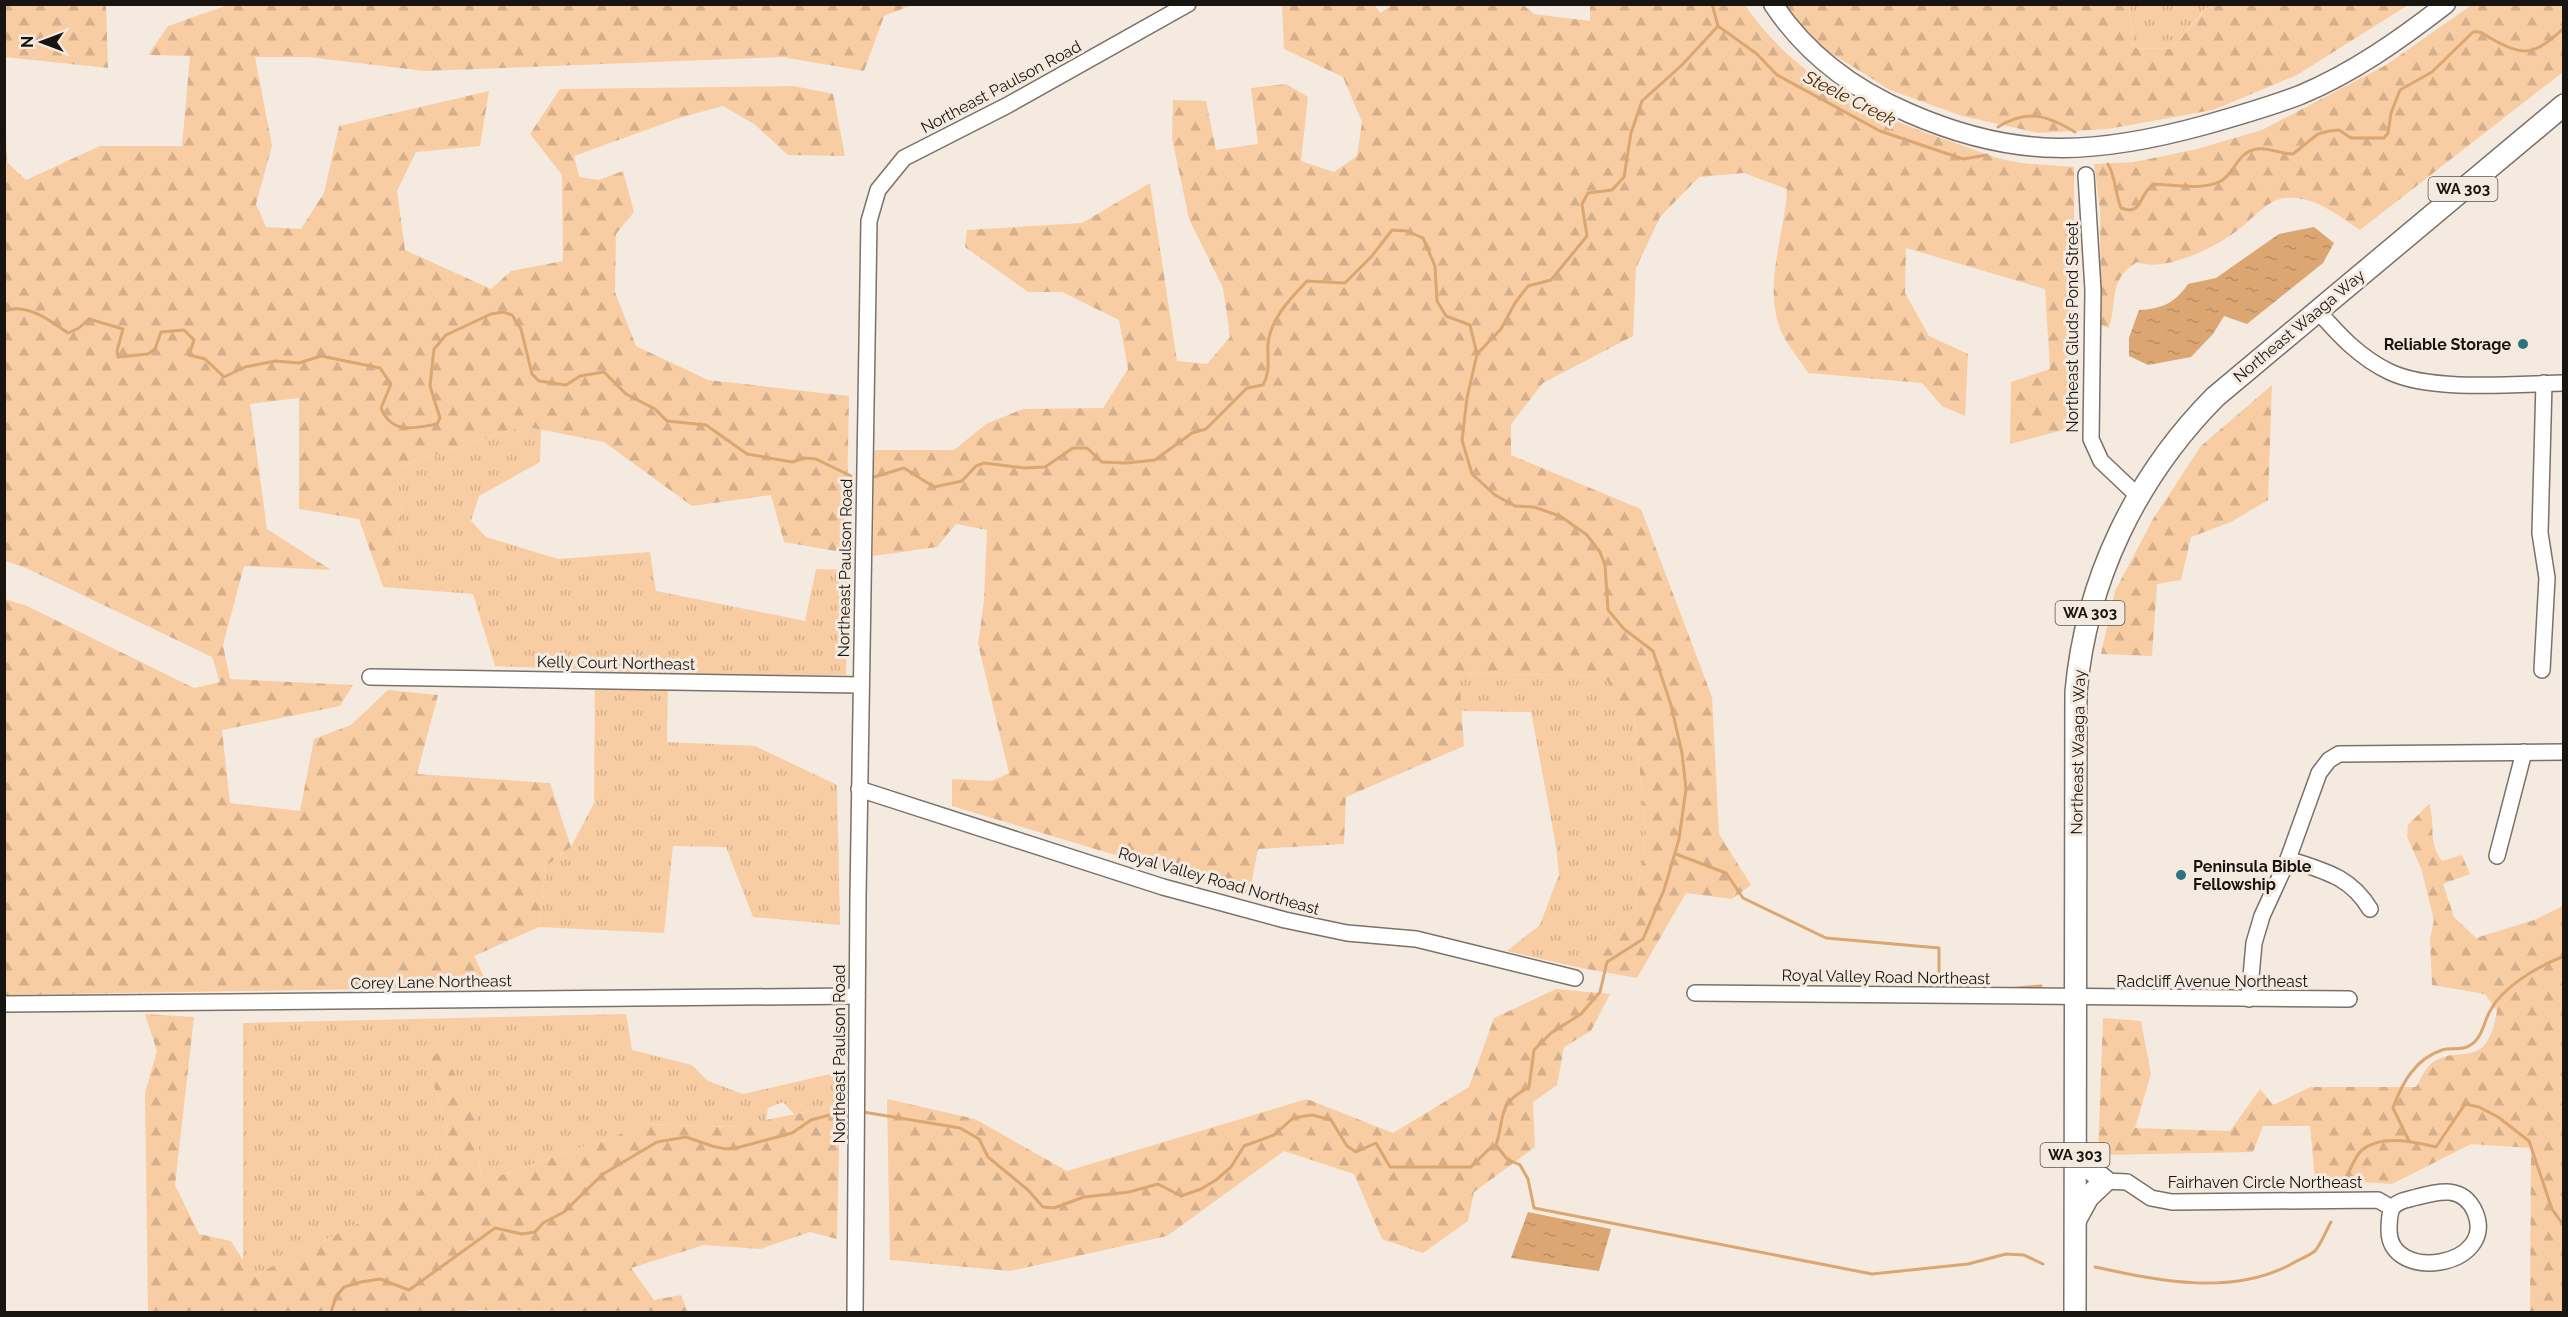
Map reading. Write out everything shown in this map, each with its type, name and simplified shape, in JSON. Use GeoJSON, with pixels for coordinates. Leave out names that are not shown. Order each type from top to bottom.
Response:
{"type":"FeatureCollection","features":[{"type":"Feature","properties":{"kind":"highway","name":"Northeast Waaga Way"},"geometry":{"type":"LineString","coordinates":[[2075,1312],[2078,665],[2101,579],[2115,540],[2138,496],[2172,446],[2199,414],[2317,310],[2564,105]]}},
{"type":"Feature","properties":{"kind":"highway"},"geometry":{"type":"LineString","coordinates":[[2075,1150],[2088,1167],[2105,1181],[2088,1197],[2075,1223]]}},
{"type":"Feature","properties":{"kind":"main road"},"geometry":{"type":"LineString","coordinates":[[1773,4],[1801,40],[1836,72],[1893,106],[1929,122],[1971,135],[2044,148],[2074,149],[2145,140],[2245,113],[2301,94],[2373,56],[2446,4]]}},
{"type":"Feature","properties":{"kind":"street","name":"Northeast Paulson Road"},"geometry":{"type":"LineString","coordinates":[[855,1312],[867,232],[878,190],[904,158],[1008,105],[1188,4]]}},
{"type":"Feature","properties":{"kind":"street","name":"Northeast Gluds Pond Street"},"geometry":{"type":"LineString","coordinates":[[2086,175],[2093,290],[2091,438],[2101,461],[2138,496]]}},
{"type":"Feature","properties":{"kind":"street"},"geometry":{"type":"LineString","coordinates":[[2317,310],[2361,355],[2399,376],[2438,383],[2564,383]]}},
{"type":"Feature","properties":{"kind":"street"},"geometry":{"type":"LineString","coordinates":[[2542,670],[2547,578],[2540,533],[2544,384]]}},
{"type":"Feature","properties":{"kind":"street","name":"Kelly Court Northeast"},"geometry":{"type":"LineString","coordinates":[[370,678],[861,685]]}},
{"type":"Feature","properties":{"kind":"street"},"geometry":{"type":"LineString","coordinates":[[2497,856],[2524,752]]}},
{"type":"Feature","properties":{"kind":"street"},"geometry":{"type":"LineString","coordinates":[[2249,999],[2254,943],[2262,916],[2288,859],[2319,773],[2329,760],[2339,754],[2564,752]]}},
{"type":"Feature","properties":{"kind":"street","name":"Royal Valley Road Northeast"},"geometry":{"type":"LineString","coordinates":[[860,789],[1163,887],[1285,920],[1347,933],[1416,939],[1575,978]]}},
{"type":"Feature","properties":{"kind":"street"},"geometry":{"type":"LineString","coordinates":[[2288,859],[2345,881],[2359,891],[2370,909]]}},
{"type":"Feature","properties":{"kind":"street","name":"Royal Valley Road Northeast"},"geometry":{"type":"LineString","coordinates":[[1695,993],[2076,998]]}},
{"type":"Feature","properties":{"kind":"street","name":"Corey Lane Northeast"},"geometry":{"type":"LineString","coordinates":[[4,1004],[857,996]]}},
{"type":"Feature","properties":{"kind":"street","name":"Radcliff Avenue Northeast"},"geometry":{"type":"LineString","coordinates":[[2076,998],[2349,999]]}},
{"type":"Feature","properties":{"kind":"street","name":"Fairhaven Circle Northeast"},"geometry":{"type":"LineString","coordinates":[[2105,1181],[2127,1182],[2151,1198],[2172,1202],[2378,1200],[2392,1208]]}},
{"type":"Feature","properties":{"kind":"street"},"geometry":{"type":"LineString","coordinates":[[2434,1191],[2457,1193],[2465,1197],[2475,1211],[2479,1229],[2477,1237],[2465,1252],[2448,1261],[2408,1260],[2394,1249],[2391,1242],[2389,1218],[2392,1208],[2400,1201],[2434,1191]]}},
{"type":"Feature","properties":{"kind":"green space"},"geometry":{"type":"Polygon","coordinates":[[[2473,4],[2563,5],[2563,72],[2360,230],[2334,212],[2315,203],[2295,198],[2278,199],[2229,236],[2204,250],[2161,264],[2137,262],[2128,269],[2118,283],[2109,328],[2101,325],[2100,210],[2094,164],[2134,162],[2197,149],[2262,130],[2386,65],[2473,4]]]}},
{"type":"Feature","properties":{"kind":"green space"},"geometry":{"type":"Polygon","coordinates":[[[4,5],[106,5],[108,68],[5,57],[4,5]]]}},
{"type":"Feature","properties":{"kind":"green space"},"geometry":{"type":"Polygon","coordinates":[[[228,5],[912,5],[884,16],[864,71],[782,57],[425,71],[308,57],[255,57],[272,146],[256,204],[266,227],[301,229],[324,193],[339,126],[489,91],[480,146],[416,152],[397,191],[405,250],[491,289],[511,271],[563,261],[562,175],[530,134],[560,89],[794,86],[833,94],[845,156],[788,155],[754,124],[723,106],[682,117],[574,156],[579,177],[599,180],[623,171],[634,212],[616,234],[615,292],[636,346],[708,380],[849,396],[846,553],[784,542],[771,495],[692,506],[604,442],[523,426],[396,468],[402,516],[383,587],[359,519],[299,509],[299,398],[250,404],[267,529],[331,570],[244,566],[223,645],[230,679],[353,685],[340,706],[222,730],[230,803],[300,811],[314,739],[351,725],[388,690],[438,695],[417,774],[550,783],[571,847],[546,866],[539,927],[474,956],[489,987],[5,995],[5,599],[27,606],[194,688],[220,682],[212,657],[26,568],[5,561],[5,105],[7,162],[26,180],[100,146],[182,146],[190,56],[148,55],[168,26],[228,5]]]}},
{"type":"Feature","properties":{"kind":"green space"},"geometry":{"type":"Polygon","coordinates":[[[1282,5],[1375,5],[1380,13],[1392,5],[1523,5],[1534,14],[1590,21],[1590,5],[1745,5],[1787,54],[1835,90],[1862,105],[1919,130],[1985,154],[2022,163],[2074,167],[2074,427],[2010,444],[2011,382],[2050,369],[2045,289],[1906,248],[1905,293],[1929,336],[1968,354],[1965,416],[1942,406],[1922,383],[1808,373],[1784,338],[1775,309],[1774,275],[1787,189],[1744,173],[1699,177],[1660,217],[1636,268],[1633,336],[1543,383],[1511,424],[1511,455],[1641,509],[1712,697],[1719,834],[1751,885],[1732,899],[1686,893],[1637,978],[1581,968],[1636,904],[1646,833],[1635,724],[1604,676],[1459,673],[1464,746],[1346,797],[1344,844],[1258,849],[1249,895],[952,806],[952,779],[992,781],[1009,773],[978,644],[984,601],[987,530],[956,524],[937,547],[873,556],[874,450],[954,450],[986,424],[1023,409],[1103,408],[1128,369],[1119,320],[1062,292],[1028,292],[965,247],[967,230],[1082,223],[1150,183],[1177,361],[1207,364],[1230,337],[1223,288],[1189,219],[1172,138],[1173,100],[1206,101],[1216,150],[1258,144],[1251,88],[1286,84],[1308,97],[1301,161],[1334,172],[1357,156],[1362,122],[1343,77],[1284,49],[1282,5]]]}},
{"type":"Feature","properties":{"kind":"green space"},"geometry":{"type":"Polygon","coordinates":[[[1784,5],[2129,5],[2133,48],[2171,49],[2207,8],[2218,5],[2408,5],[2297,75],[2213,110],[2108,129],[2039,133],[1962,116],[1890,90],[1823,48],[1784,5]]]}},
{"type":"Feature","properties":{"kind":"green space"},"geometry":{"type":"Polygon","coordinates":[[[2129,5],[2218,5],[2206,8],[2171,49],[2133,48],[2129,5]]]}},
{"type":"Feature","properties":{"kind":"green space"},"geometry":{"type":"Polygon","coordinates":[[[2272,385],[2268,500],[2231,522],[2191,537],[2181,580],[2157,584],[2152,656],[2101,654],[2115,591],[2153,519],[2201,446],[2272,385]]]}},
{"type":"Feature","properties":{"kind":"green space"},"geometry":{"type":"Polygon","coordinates":[[[523,426],[541,429],[540,462],[479,496],[471,521],[486,537],[558,559],[650,552],[656,591],[805,621],[816,569],[848,570],[846,675],[668,675],[667,742],[755,746],[837,785],[840,925],[753,917],[726,847],[673,846],[664,933],[539,927],[546,866],[571,847],[594,803],[595,670],[495,666],[473,594],[383,587],[402,516],[396,468],[523,426]]]}},
{"type":"Feature","properties":{"kind":"green space"},"geometry":{"type":"Polygon","coordinates":[[[1458,673],[1604,676],[1635,724],[1646,833],[1636,904],[1581,968],[1507,951],[1540,925],[1559,874],[1556,846],[1531,712],[1461,711],[1458,673]]]}},
{"type":"Feature","properties":{"kind":"green space"},"geometry":{"type":"Polygon","coordinates":[[[2429,804],[2434,846],[2437,853],[2442,861],[2462,855],[2470,874],[2443,884],[2454,917],[2476,938],[2534,920],[2563,906],[2563,1312],[2530,1312],[2531,1148],[2471,1144],[2392,1184],[2315,1179],[2310,1126],[2263,1126],[2253,1152],[2098,1155],[2103,1018],[2141,1021],[2151,1074],[2135,1128],[2230,1131],[2260,1089],[2273,1105],[2311,1087],[2416,1087],[2426,1069],[2439,1059],[2469,1053],[2486,1044],[2497,1011],[2485,994],[2432,985],[2430,939],[2434,920],[2421,868],[2407,837],[2408,825],[2429,804]]]}},
{"type":"Feature","properties":{"kind":"green space"},"geometry":{"type":"Polygon","coordinates":[[[1556,989],[1610,994],[1591,1031],[1564,1047],[1557,1085],[1533,1102],[1535,1147],[1474,1192],[1468,1221],[1423,1253],[1382,1239],[1354,1174],[1284,1151],[1167,1236],[1010,1271],[890,1260],[887,1099],[975,1119],[1067,1171],[1307,1099],[1393,1133],[1469,1087],[1494,1018],[1556,989]]]}},
{"type":"Feature","properties":{"kind":"green space"},"geometry":{"type":"Polygon","coordinates":[[[145,1014],[194,1017],[175,1185],[199,1234],[231,1241],[253,1276],[419,1193],[448,1130],[426,1061],[442,1050],[476,1115],[481,1182],[649,1124],[731,1127],[840,1105],[837,1239],[810,1232],[760,1249],[704,1245],[631,1268],[654,1300],[681,1295],[688,1312],[469,1310],[466,1312],[148,1312],[145,1093],[157,1051],[145,1014]]]}},
{"type":"Feature","properties":{"kind":"green space"},"geometry":{"type":"Polygon","coordinates":[[[626,1014],[632,1050],[692,1065],[708,1081],[743,1094],[839,1072],[840,1105],[794,1114],[783,1102],[768,1108],[766,1120],[731,1127],[649,1124],[481,1182],[476,1115],[426,1061],[448,1130],[419,1193],[253,1276],[243,1262],[243,1023],[626,1014]]]}},
{"type":"Feature","properties":{"kind":"water"},"geometry":{"type":"Polygon","coordinates":[[[2314,227],[2334,243],[2323,263],[2247,324],[2224,316],[2213,334],[2191,357],[2148,365],[2129,356],[2129,338],[2139,310],[2167,304],[2188,284],[2216,278],[2279,234],[2314,227]]]}},
{"type":"Feature","properties":{"kind":"water"},"geometry":{"type":"Polygon","coordinates":[[[1528,1212],[1611,1229],[1599,1271],[1511,1258],[1528,1212]]]}},
{"type":"Feature","properties":{"kind":"waterway"},"geometry":{"type":"LineString","coordinates":[[1712,4],[1718,26]]}},
{"type":"Feature","properties":{"kind":"waterway","name":"Steele Creek"},"geometry":{"type":"LineString","coordinates":[[1718,26],[1757,54],[1777,75],[1880,131],[1963,159],[1987,155]]}},
{"type":"Feature","properties":{"kind":"waterway"},"geometry":{"type":"LineString","coordinates":[[863,1112],[960,1128],[979,1139],[988,1157],[1028,1190],[1043,1207],[1054,1208],[1084,1197],[1129,1192],[1158,1184],[1181,1196],[1201,1189],[1231,1167],[1244,1146],[1274,1135],[1293,1118],[1312,1115],[1331,1120],[1347,1146],[1356,1152],[1376,1143],[1390,1167],[1471,1167],[1496,1145],[1507,1105],[1511,1099],[1529,1087],[1534,1050],[1551,1033],[1581,1014],[1600,992],[1607,962],[1643,939],[1664,890],[1679,839],[1686,789],[1682,753],[1671,705],[1653,651],[1624,629],[1608,610],[1605,565],[1600,552],[1587,535],[1560,516],[1534,507],[1515,506],[1495,495],[1472,474],[1462,440],[1467,398],[1477,354],[1501,329],[1515,303],[1528,286],[1551,280],[1587,236],[1582,204],[1588,193],[1612,190],[1624,177],[1631,133],[1642,101],[1682,65],[1718,26]]}},
{"type":"Feature","properties":{"kind":"waterway","name":"Steele Creek"},"geometry":{"type":"LineString","coordinates":[[2108,164],[2121,208],[2128,210],[2137,206],[2154,184],[2196,186],[2219,182],[2229,174],[2244,154],[2257,149],[2293,154],[2318,134],[2339,130],[2351,138],[2384,138],[2388,133],[2391,113],[2400,90],[2432,72],[2473,32],[2482,33],[2513,49],[2529,51],[2545,44],[2564,28]]}},
{"type":"Feature","properties":{"kind":"waterway","name":"Steele Creek"},"geometry":{"type":"LineString","coordinates":[[1998,127],[2018,118],[2037,116],[2075,132]]}},
{"type":"Feature","properties":{"kind":"waterway"},"geometry":{"type":"LineString","coordinates":[[874,477],[904,468],[934,487],[962,481],[976,466],[984,463],[1025,468],[1045,467],[1073,448],[1087,448],[1102,462],[1127,463],[1155,460],[1192,433],[1206,429],[1247,388],[1263,385],[1268,370],[1268,344],[1273,326],[1294,294],[1307,281],[1345,283],[1372,256],[1392,230],[1407,231],[1423,238],[1435,266],[1437,301],[1446,316],[1470,325],[1477,354]]}},
{"type":"Feature","properties":{"kind":"waterway"},"geometry":{"type":"LineString","coordinates":[[4,311],[21,309],[38,314],[68,333],[79,328],[89,319],[123,329],[117,351],[118,357],[148,354],[155,349],[161,332],[184,330],[194,340],[189,355],[205,359],[224,377],[245,367],[275,361],[299,363],[321,356],[380,368],[391,384],[381,408],[391,422],[404,428],[437,424],[440,418],[430,386],[434,349],[446,335],[491,314],[503,312],[512,315],[521,329],[532,374],[539,381],[566,385],[580,376],[604,372],[626,394],[655,409],[667,421],[706,425],[747,454],[792,462],[804,458],[816,459],[851,476]]}},
{"type":"Feature","properties":{"kind":"waterway"},"geometry":{"type":"LineString","coordinates":[[1676,854],[1726,873],[1743,898],[1826,938],[1939,948],[1939,988],[1943,988]]}},
{"type":"Feature","properties":{"kind":"waterway"},"geometry":{"type":"LineString","coordinates":[[2409,1141],[2393,1108],[2411,1073],[2424,1059],[2433,1054],[2445,1049],[2459,1049],[2474,1043],[2490,1011],[2504,993],[2533,971],[2564,956]]}},
{"type":"Feature","properties":{"kind":"waterway"},"geometry":{"type":"LineString","coordinates":[[2007,989],[2041,986]]}},
{"type":"Feature","properties":{"kind":"waterway"},"geometry":{"type":"LineString","coordinates":[[2345,1179],[2359,1153],[2370,1145],[2398,1141],[2436,1147],[2465,1104],[2479,1107],[2498,1117],[2529,1141],[2552,1209],[2564,1226]]}},
{"type":"Feature","properties":{"kind":"waterway"},"geometry":{"type":"LineString","coordinates":[[331,1312],[336,1297],[344,1287],[380,1279],[409,1290],[495,1228],[522,1234],[535,1232],[543,1223],[564,1212],[603,1174],[657,1142],[686,1137],[726,1149],[740,1147],[792,1133],[811,1120],[845,1111]]}},
{"type":"Feature","properties":{"kind":"waterway"},"geometry":{"type":"LineString","coordinates":[[1496,1145],[1507,1159],[1520,1165],[1528,1179],[1534,1208],[1872,1274],[1968,1264],[2006,1254],[2024,1255],[2043,1264]]}},
{"type":"Feature","properties":{"kind":"waterway"},"geometry":{"type":"LineString","coordinates":[[2095,1267],[2171,1281],[2222,1283],[2247,1280],[2272,1273],[2315,1251],[2331,1222]]}},
{"type":"Feature","properties":{"kind":"place","name":"Reliable Storage"},"geometry":{"type":"Point","coordinates":[2523,344]}},
{"type":"Feature","properties":{"kind":"place","name":"Peninsula Bible Fellowship"},"geometry":{"type":"Point","coordinates":[2181,875]}}]}
